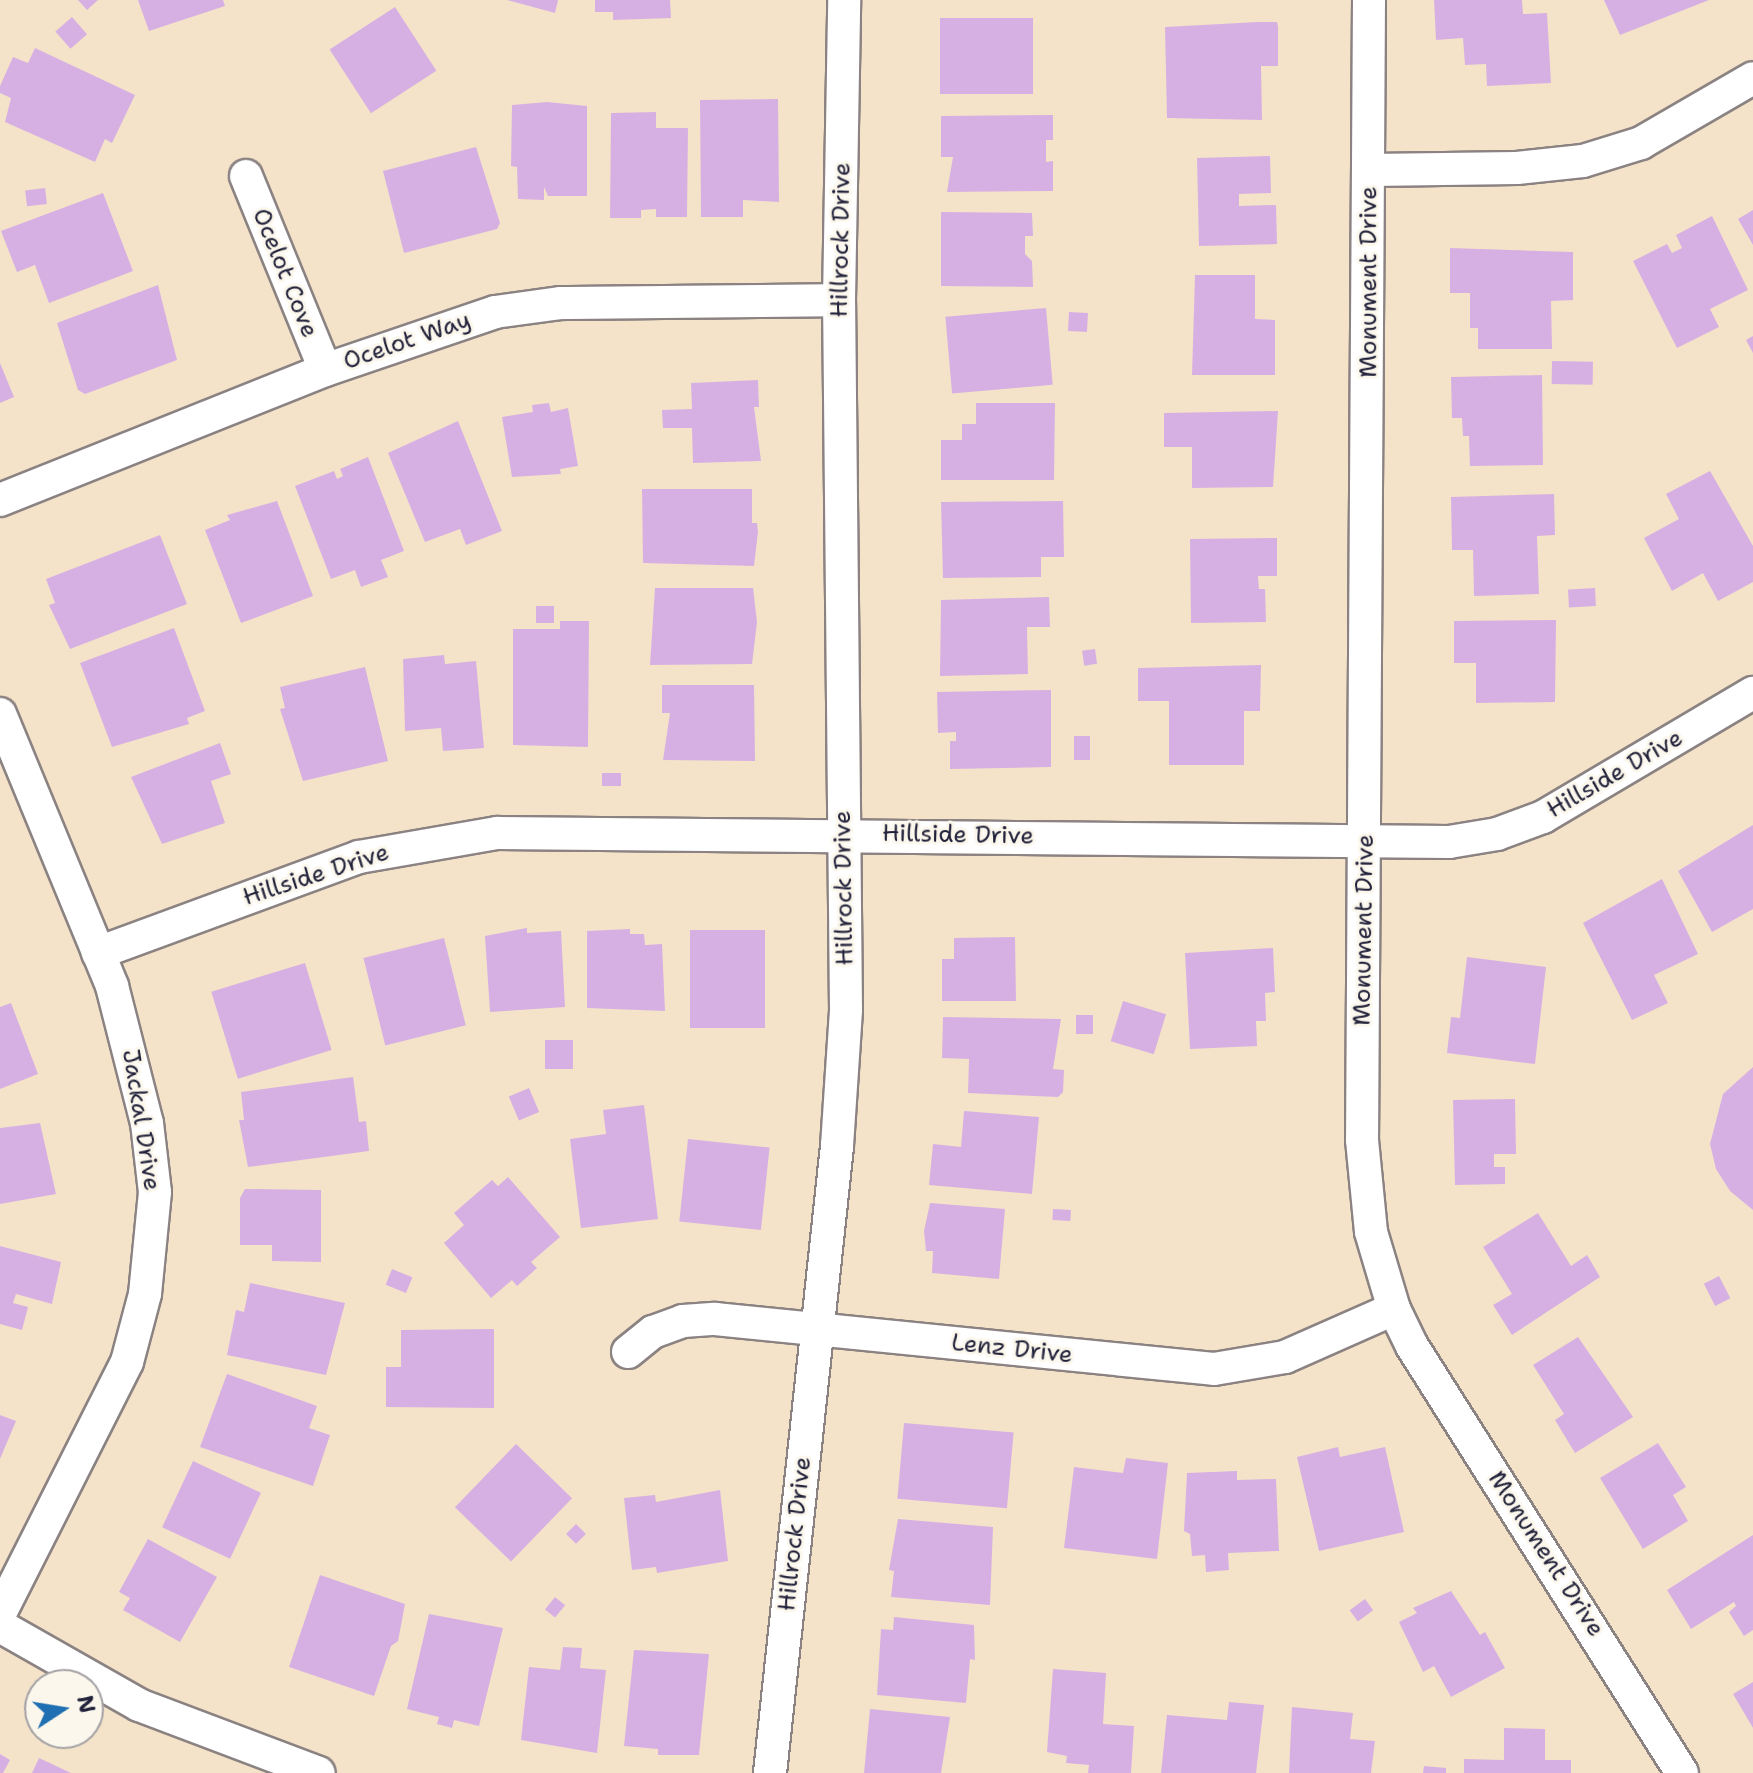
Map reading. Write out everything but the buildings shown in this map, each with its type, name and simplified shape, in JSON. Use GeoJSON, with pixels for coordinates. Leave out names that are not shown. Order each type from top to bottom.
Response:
{"type":"FeatureCollection","features":[{"type":"Feature","properties":{"kind":"street","name":"Hillrock Drive"},"geometry":{"type":"LineString","coordinates":[[770,1773],[846,1010],[839,300],[844,0]]}},
{"type":"Feature","properties":{"kind":"street","name":"Monument Drive"},"geometry":{"type":"LineString","coordinates":[[1369,0],[1362,1140],[1371,1232],[1394,1309],[1682,1773]]}},
{"type":"Feature","properties":{"kind":"street"},"geometry":{"type":"LineString","coordinates":[[1370,170],[1517,168],[1583,161],[1641,143],[1753,78]]}},
{"type":"Feature","properties":{"kind":"street","name":"Ocelot Cove"},"geometry":{"type":"LineString","coordinates":[[246,176],[325,370]]}},
{"type":"Feature","properties":{"kind":"street","name":"Ocelot Way"},"geometry":{"type":"LineString","coordinates":[[0,500],[430,330],[495,312],[561,303],[839,300]]}},
{"type":"Feature","properties":{"kind":"street","name":"Hillside Drive"},"geometry":{"type":"LineString","coordinates":[[98,953],[258,891],[359,857],[427,842],[497,833],[844,833],[1449,842],[1497,834],[1543,817],[1753,693]]}},
{"type":"Feature","properties":{"kind":"street","name":"Jackal Drive"},"geometry":{"type":"LineString","coordinates":[[0,714],[98,953],[132,1054],[147,1123],[155,1192],[147,1281],[115,1393],[0,1613]]}},
{"type":"Feature","properties":{"kind":"street","name":"Lenz Drive"},"geometry":{"type":"LineString","coordinates":[[628,1352],[653,1332],[683,1321],[715,1319],[1214,1369],[1285,1357],[1394,1309]]}},
{"type":"Feature","properties":{"kind":"street"},"geometry":{"type":"LineString","coordinates":[[0,1626],[139,1705],[319,1773]]}}]}
